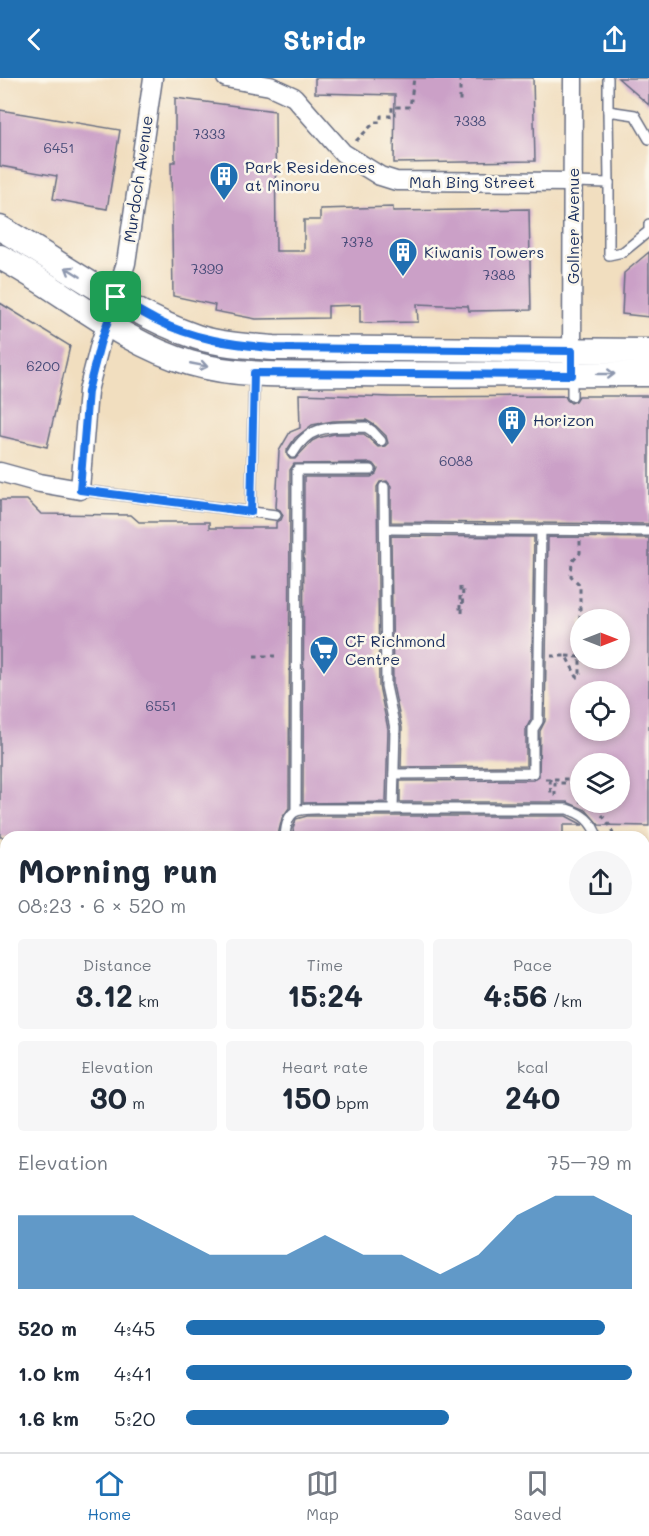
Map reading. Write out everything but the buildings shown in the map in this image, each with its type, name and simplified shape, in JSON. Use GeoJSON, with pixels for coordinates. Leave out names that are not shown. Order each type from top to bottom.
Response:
{"type":"FeatureCollection","features":[{"type":"Feature","properties":{"kind":"street","name":"Murdoch Avenue"},"geometry":{"type":"LineString","coordinates":[[80,490],[88,391],[106,324],[126,263],[153,78]]}},
{"type":"Feature","properties":{"kind":"street","name":"Mah Bing Street"},"geometry":{"type":"LineString","coordinates":[[226,78],[270,86],[294,97],[343,153],[380,176],[396,181],[573,182]]}},
{"type":"Feature","properties":{"kind":"street","name":"Gollner Avenue"},"geometry":{"type":"LineString","coordinates":[[572,374],[573,78]]}},
{"type":"Feature","properties":{"kind":"street"},"geometry":{"type":"LineString","coordinates":[[0,228],[159,322],[199,337],[235,345],[572,374],[649,351]]}},
{"type":"Feature","properties":{"kind":"street"},"geometry":{"type":"LineString","coordinates":[[0,257],[24,269],[106,324],[147,347],[191,363],[254,373],[649,374]]}},
{"type":"Feature","properties":{"kind":"street"},"geometry":{"type":"LineString","coordinates":[[0,472],[40,483],[80,490]]}},
{"type":"Feature","properties":{"kind":"lane"},"geometry":{"type":"LineString","coordinates":[[608,78],[609,255],[623,252],[649,231],[649,224]]}},
{"type":"Feature","properties":{"kind":"lane"},"geometry":{"type":"LineString","coordinates":[[608,111],[635,115],[649,140]]}},
{"type":"Feature","properties":{"kind":"lane"},"geometry":{"type":"LineString","coordinates":[[573,182],[609,183]]}},
{"type":"Feature","properties":{"kind":"lane"},"geometry":{"type":"LineString","coordinates":[[251,512],[254,373]]}},
{"type":"Feature","properties":{"kind":"lane"},"geometry":{"type":"LineString","coordinates":[[293,453],[302,439],[325,428],[366,428],[381,441]]}},
{"type":"Feature","properties":{"kind":"lane"},"geometry":{"type":"LineString","coordinates":[[297,810],[297,470],[371,470]]}},
{"type":"Feature","properties":{"kind":"lane"},"geometry":{"type":"LineString","coordinates":[[384,487],[386,686],[395,728],[393,809]]}},
{"type":"Feature","properties":{"kind":"lane"},"geometry":{"type":"LineString","coordinates":[[80,490],[276,515]]}},
{"type":"Feature","properties":{"kind":"lane"},"geometry":{"type":"LineString","coordinates":[[385,529],[649,531]]}},
{"type":"Feature","properties":{"kind":"lane"},"geometry":{"type":"LineString","coordinates":[[394,774],[533,773],[533,729],[538,721],[541,530]]}},
{"type":"Feature","properties":{"kind":"lane"},"geometry":{"type":"LineString","coordinates":[[285,831],[286,820],[297,810],[393,809],[567,809],[579,813],[591,822],[595,831]]}},
{"type":"Feature","properties":{"kind":"path"},"geometry":{"type":"LineString","coordinates":[[343,153],[375,122],[381,122],[381,116],[392,116],[392,107],[410,107],[414,78]]}},
{"type":"Feature","properties":{"kind":"path"},"geometry":{"type":"LineString","coordinates":[[460,78],[460,105]]}},
{"type":"Feature","properties":{"kind":"path"},"geometry":{"type":"LineString","coordinates":[[580,530],[580,553],[572,562],[572,576],[580,585],[580,609]]}},
{"type":"Feature","properties":{"kind":"path"},"geometry":{"type":"LineString","coordinates":[[461,587],[461,613]]}},
{"type":"Feature","properties":{"kind":"path"},"geometry":{"type":"LineString","coordinates":[[254,656],[276,656]]}},
{"type":"Feature","properties":{"kind":"path"},"geometry":{"type":"LineString","coordinates":[[540,656],[570,656]]}},
{"type":"Feature","properties":{"kind":"path"},"geometry":{"type":"LineString","coordinates":[[566,656],[570,664]]}},
{"type":"Feature","properties":{"kind":"path"},"geometry":{"type":"LineString","coordinates":[[573,669],[577,677],[580,677],[580,669]]}},
{"type":"Feature","properties":{"kind":"path"},"geometry":{"type":"LineString","coordinates":[[533,773],[544,779],[580,778],[580,783],[555,783],[555,795],[562,795]]}},
{"type":"Feature","properties":{"kind":"path"},"geometry":{"type":"LineString","coordinates":[[550,779],[551,793]]}},
{"type":"Feature","properties":{"kind":"place","name":"Park Residences at Minoru"},"geometry":{"type":"Point","coordinates":[224,202]}},
{"type":"Feature","properties":{"kind":"place","name":"Kiwanis Towers"},"geometry":{"type":"Point","coordinates":[403,278]}},
{"type":"Feature","properties":{"kind":"place","name":"Horizon"},"geometry":{"type":"Point","coordinates":[512,446]}},
{"type":"Feature","properties":{"kind":"place","name":"CF Richmond Centre"},"geometry":{"type":"Point","coordinates":[324,676]}},
{"type":"Feature","properties":{"kind":"route"},"geometry":{"type":"LineString","coordinates":[[116,297],[159,322],[199,337],[235,345],[274,348],[572,351],[572,375],[254,373],[251,512],[80,490],[83,426],[88,391],[100,344],[116,297]]}}]}
